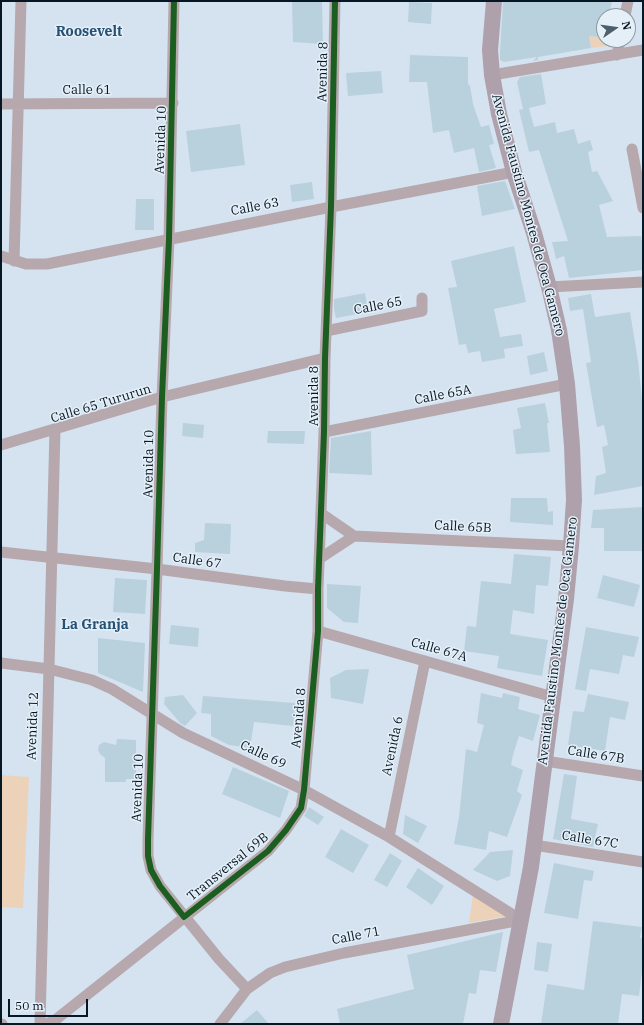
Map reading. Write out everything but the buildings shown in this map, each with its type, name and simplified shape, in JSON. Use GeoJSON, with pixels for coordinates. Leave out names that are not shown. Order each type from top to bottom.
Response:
{"type":"FeatureCollection","features":[{"type":"Feature","properties":{"kind":"highway","name":"Avenida Faustino Montes de Oca Gamero"},"geometry":{"type":"LineString","coordinates":[[494,1],[491,38],[492,75],[498,114],[514,172],[534,233],[559,330],[567,384],[572,446],[574,500],[571,546],[534,846],[501,1024]]}},
{"type":"Feature","properties":{"kind":"street"},"geometry":{"type":"LineString","coordinates":[[14,261],[21,1]]}},
{"type":"Feature","properties":{"kind":"street","name":"Avenida 10"},"geometry":{"type":"LineString","coordinates":[[174,1],[169,238],[162,397],[148,856],[151,870],[160,886],[219,959],[247,989]]}},
{"type":"Feature","properties":{"kind":"street","name":"Avenida 8"},"geometry":{"type":"LineString","coordinates":[[304,790],[318,631],[325,358],[331,207],[335,1]]}},
{"type":"Feature","properties":{"kind":"street"},"geometry":{"type":"LineString","coordinates":[[617,55],[618,48]]}},
{"type":"Feature","properties":{"kind":"street"},"geometry":{"type":"LineString","coordinates":[[492,75],[643,50]]}},
{"type":"Feature","properties":{"kind":"street","name":"Calle 61"},"geometry":{"type":"LineString","coordinates":[[1,104],[173,103]]}},
{"type":"Feature","properties":{"kind":"street"},"geometry":{"type":"LineString","coordinates":[[632,149],[643,208]]}},
{"type":"Feature","properties":{"kind":"street","name":"Calle 63"},"geometry":{"type":"LineString","coordinates":[[1,256],[26,264],[47,264],[169,238],[514,172]]}},
{"type":"Feature","properties":{"kind":"street"},"geometry":{"type":"LineString","coordinates":[[549,287],[643,282]]}},
{"type":"Feature","properties":{"kind":"street","name":"Calle 65"},"geometry":{"type":"LineString","coordinates":[[326,331],[422,312],[422,298]]}},
{"type":"Feature","properties":{"kind":"street","name":"Calle 65 Tururun"},"geometry":{"type":"LineString","coordinates":[[1,445],[162,397],[325,358]]}},
{"type":"Feature","properties":{"kind":"street","name":"Calle 65A"},"geometry":{"type":"LineString","coordinates":[[324,432],[567,384]]}},
{"type":"Feature","properties":{"kind":"street","name":"Avenida 12"},"geometry":{"type":"LineString","coordinates":[[40,1024],[56,429]]}},
{"type":"Feature","properties":{"kind":"street"},"geometry":{"type":"LineString","coordinates":[[320,559],[354,536],[322,514]]}},
{"type":"Feature","properties":{"kind":"street","name":"Calle 65B"},"geometry":{"type":"LineString","coordinates":[[354,536],[571,546]]}},
{"type":"Feature","properties":{"kind":"street","name":"Calle 67"},"geometry":{"type":"LineString","coordinates":[[1,552],[157,569],[318,589]]}},
{"type":"Feature","properties":{"kind":"street","name":"Calle 67A"},"geometry":{"type":"LineString","coordinates":[[318,631],[553,697]]}},
{"type":"Feature","properties":{"kind":"street","name":"Avenida 6"},"geometry":{"type":"LineString","coordinates":[[389,837],[424,661]]}},
{"type":"Feature","properties":{"kind":"street","name":"Calle 69"},"geometry":{"type":"LineString","coordinates":[[1,663],[49,669],[92,680],[112,689],[182,733],[304,790],[389,837],[521,920]]}},
{"type":"Feature","properties":{"kind":"street","name":"Calle 67B"},"geometry":{"type":"LineString","coordinates":[[545,760],[643,776]]}},
{"type":"Feature","properties":{"kind":"street","name":"Transversal 69B"},"geometry":{"type":"LineString","coordinates":[[46,1024],[54,1021],[184,916],[268,851],[286,830],[301,808],[304,790]]}},
{"type":"Feature","properties":{"kind":"street","name":"Calle 67C"},"geometry":{"type":"LineString","coordinates":[[534,846],[643,862]]}},
{"type":"Feature","properties":{"kind":"street","name":"Calle 71"},"geometry":{"type":"LineString","coordinates":[[220,1024],[247,989],[270,973],[302,962],[344,953],[521,920]]}},
{"type":"Feature","properties":{"kind":"shaded area"},"geometry":{"type":"Polygon","coordinates":[[[588,33],[590,36],[596,37],[596,47],[591,48],[588,33]]]}},
{"type":"Feature","properties":{"kind":"shaded area"},"geometry":{"type":"Polygon","coordinates":[[[1,775],[29,777],[23,908],[1,907],[1,775]]]}},
{"type":"Feature","properties":{"kind":"shaded area"},"geometry":{"type":"Polygon","coordinates":[[[473,894],[508,916],[469,923],[473,894]]]}},
{"type":"Feature","properties":{"kind":"cycle path"},"geometry":{"type":"LineString","coordinates":[[174,1],[169,239],[162,397],[148,856],[151,870],[160,886],[184,917],[268,851],[286,830],[301,808],[304,790],[318,631],[325,358],[331,207],[335,1]]}},
{"type":"Feature","properties":{"kind":"district","name":"Roosevelt"},"geometry":{"type":"Point","coordinates":[89,32]}},
{"type":"Feature","properties":{"kind":"district","name":"La Granja"},"geometry":{"type":"Point","coordinates":[95,625]}}]}
